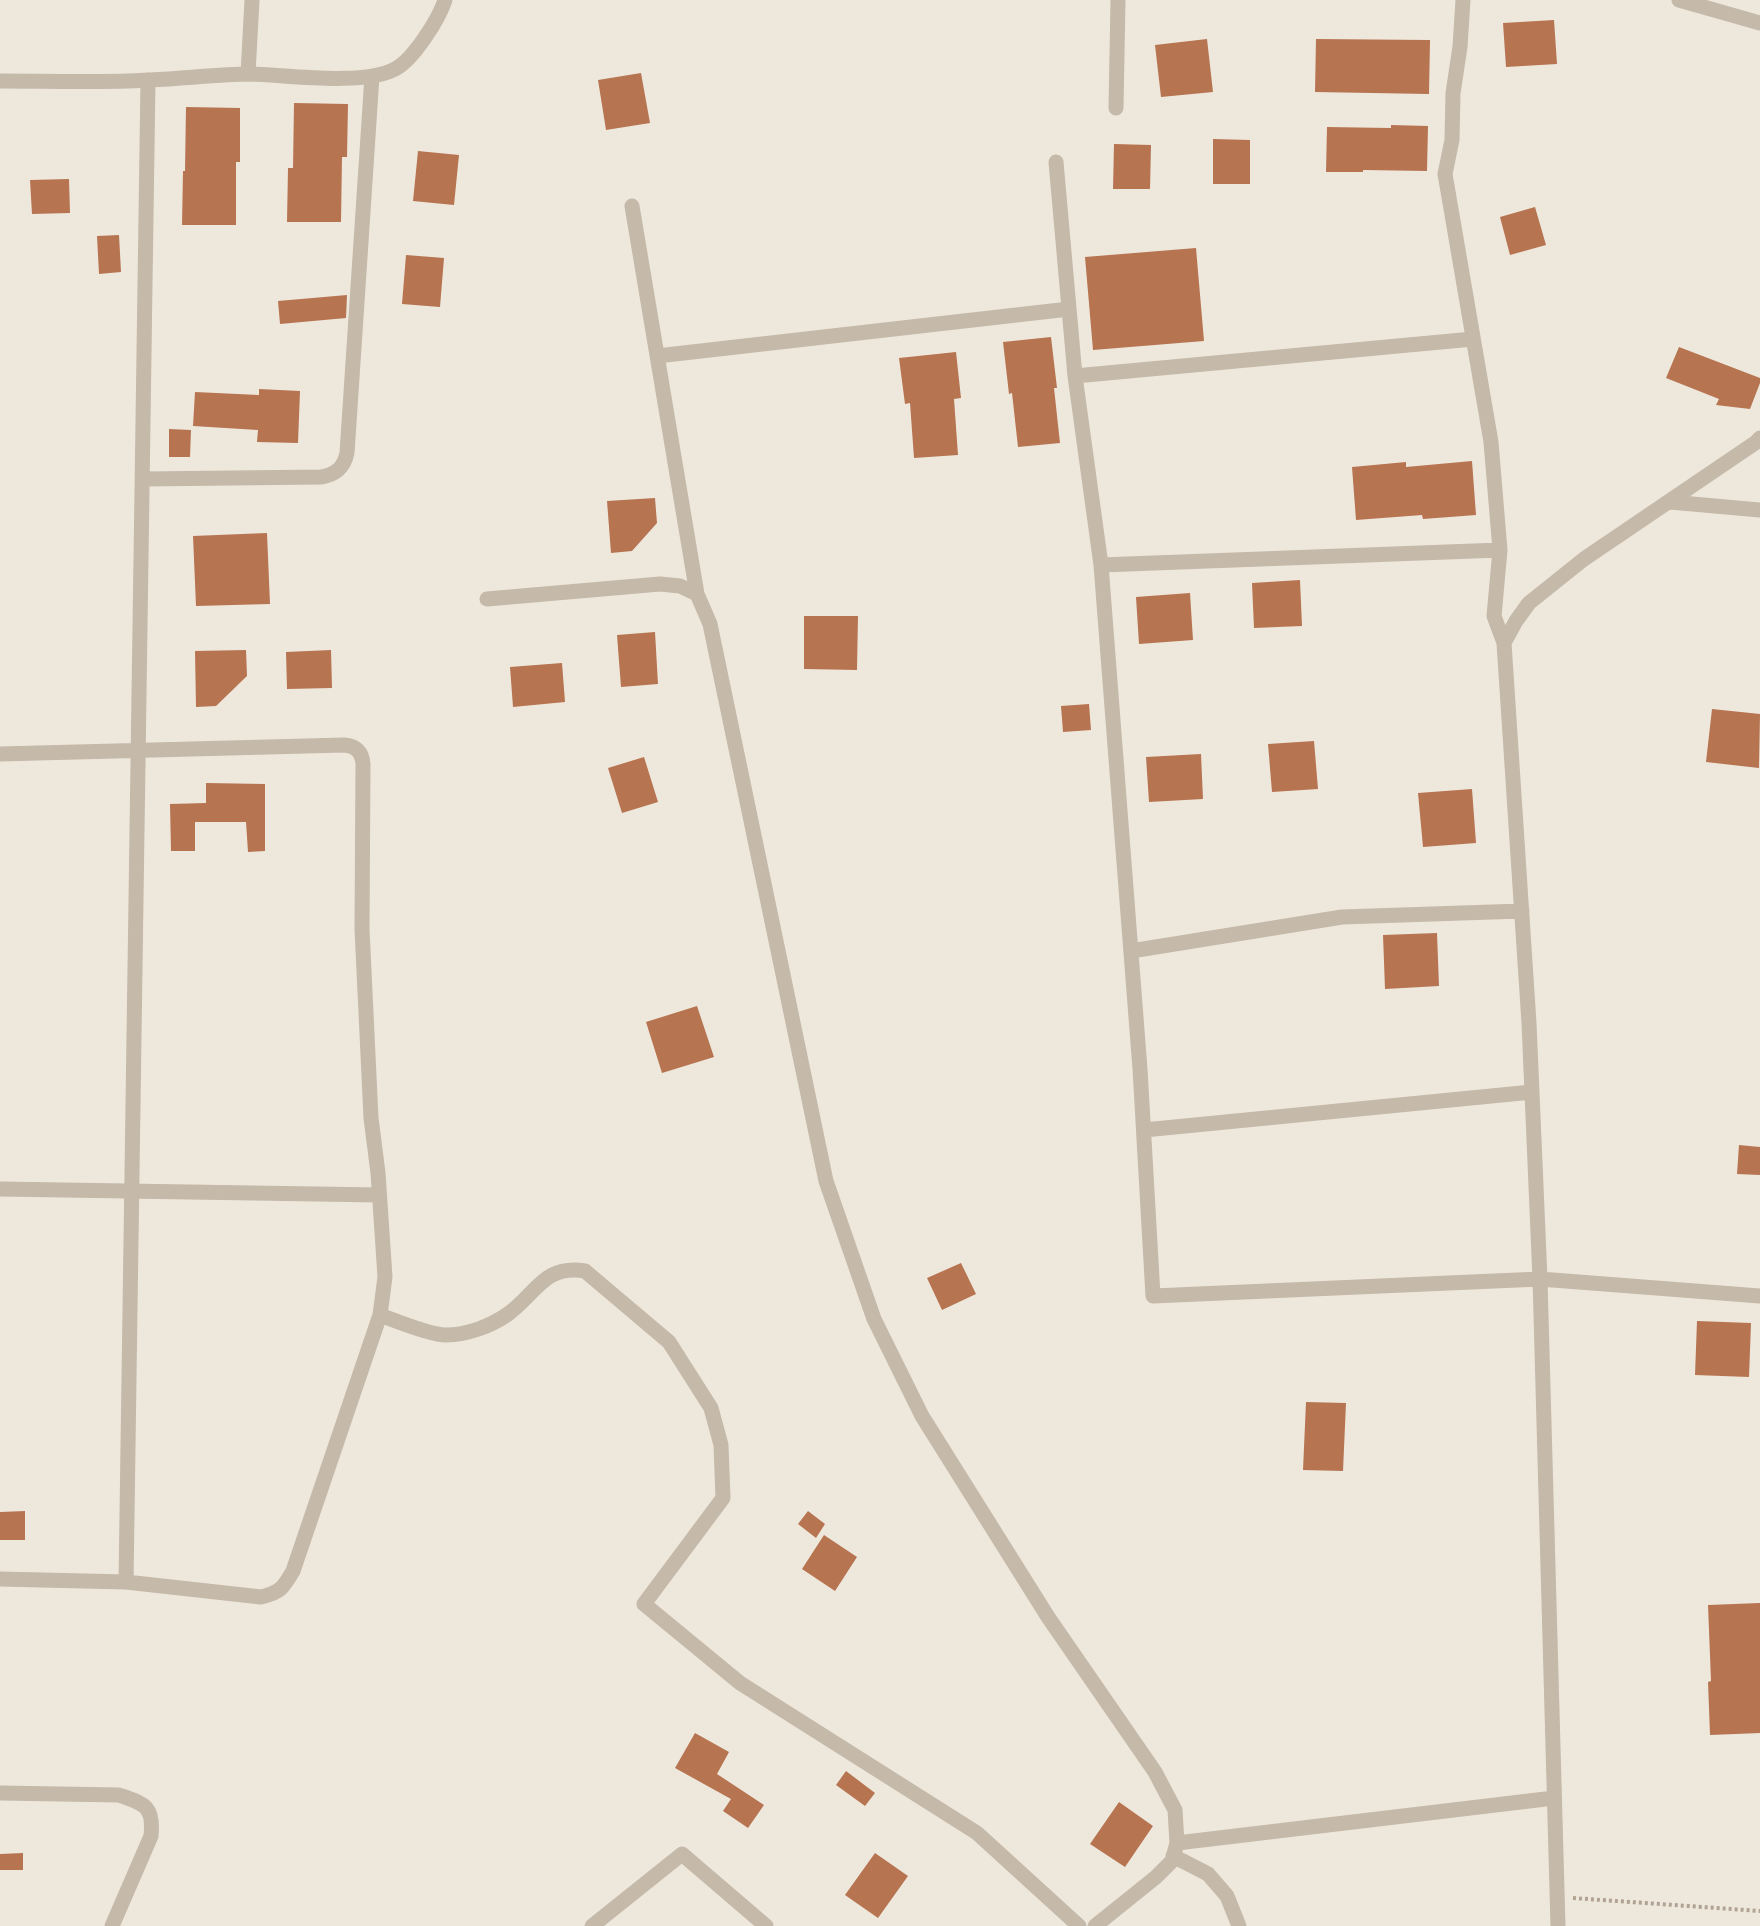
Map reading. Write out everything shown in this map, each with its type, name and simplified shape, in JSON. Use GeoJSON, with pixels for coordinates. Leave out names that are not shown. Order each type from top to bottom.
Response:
{"type":"FeatureCollection","features":[{"type":"Feature","properties":{"kind":"street"},"geometry":{"type":"LineString","coordinates":[[248,74],[252,0]]}},
{"type":"Feature","properties":{"kind":"street"},"geometry":{"type":"LineString","coordinates":[[0,81],[148,80],[248,74],[340,78],[372,76],[396,69],[419,47],[441,11],[445,0]]}},
{"type":"Feature","properties":{"kind":"street"},"geometry":{"type":"LineString","coordinates":[[1116,108],[1118,0]]}},
{"type":"Feature","properties":{"kind":"street"},"geometry":{"type":"LineString","coordinates":[[1463,0],[1460,47],[1453,93],[1452,140],[1445,174],[1491,442],[1500,550],[1494,616],[1504,643],[1522,911],[1540,1279],[1558,1926]]}},
{"type":"Feature","properties":{"kind":"street"},"geometry":{"type":"LineString","coordinates":[[1679,0],[1760,23]]}},
{"type":"Feature","properties":{"kind":"street"},"geometry":{"type":"LineString","coordinates":[[143,479],[321,477],[334,474],[343,465],[347,453],[372,76]]}},
{"type":"Feature","properties":{"kind":"street"},"geometry":{"type":"LineString","coordinates":[[126,1582],[148,80]]}},
{"type":"Feature","properties":{"kind":"street"},"geometry":{"type":"LineString","coordinates":[[1056,162],[1075,376],[1101,565],[1144,1130],[1153,1296],[1540,1279],[1760,1296]]}},
{"type":"Feature","properties":{"kind":"street"},"geometry":{"type":"LineString","coordinates":[[632,206],[698,594],[710,624],[826,1180],[874,1319],[922,1416],[1048,1617],[1155,1772],[1175,1810],[1175,1850],[1172,1861],[1156,1877],[1095,1926]]}},
{"type":"Feature","properties":{"kind":"street"},"geometry":{"type":"LineString","coordinates":[[657,356],[1069,309]]}},
{"type":"Feature","properties":{"kind":"street"},"geometry":{"type":"LineString","coordinates":[[1075,376],[1473,339]]}},
{"type":"Feature","properties":{"kind":"street"},"geometry":{"type":"LineString","coordinates":[[1504,643],[1529,603],[1584,560],[1760,438]]}},
{"type":"Feature","properties":{"kind":"street"},"geometry":{"type":"LineString","coordinates":[[1670,502],[1760,510]]}},
{"type":"Feature","properties":{"kind":"street"},"geometry":{"type":"LineString","coordinates":[[1101,565],[1500,550]]}},
{"type":"Feature","properties":{"kind":"street"},"geometry":{"type":"LineString","coordinates":[[487,599],[660,584],[680,586],[698,594]]}},
{"type":"Feature","properties":{"kind":"street"},"geometry":{"type":"LineString","coordinates":[[0,754],[344,745],[351,746],[360,753],[363,764],[362,929],[370,1118],[376,1151],[385,1277],[380,1315],[293,1571],[277,1593],[261,1597],[126,1582],[0,1579]]}},
{"type":"Feature","properties":{"kind":"street"},"geometry":{"type":"LineString","coordinates":[[1131,951],[1342,917],[1522,911]]}},
{"type":"Feature","properties":{"kind":"street"},"geometry":{"type":"LineString","coordinates":[[1144,1130],[1532,1092]]}},
{"type":"Feature","properties":{"kind":"street"},"geometry":{"type":"LineString","coordinates":[[0,1189],[379,1195]]}},
{"type":"Feature","properties":{"kind":"street"},"geometry":{"type":"LineString","coordinates":[[380,1315],[412,1327],[446,1335],[479,1329],[507,1315],[544,1280],[559,1271],[573,1269],[585,1271],[669,1342],[711,1408],[721,1445],[723,1498],[645,1604],[740,1683],[977,1833],[1079,1926]]}},
{"type":"Feature","properties":{"kind":"street"},"geometry":{"type":"LineString","coordinates":[[0,1793],[119,1795],[137,1801],[147,1808],[153,1820],[151,1836],[112,1926]]}},
{"type":"Feature","properties":{"kind":"street"},"geometry":{"type":"LineString","coordinates":[[1175,1850],[1554,1798]]}},
{"type":"Feature","properties":{"kind":"street"},"geometry":{"type":"LineString","coordinates":[[1175,1850],[1208,1874],[1227,1896],[1239,1926]]}},
{"type":"Feature","properties":{"kind":"street"},"geometry":{"type":"LineString","coordinates":[[592,1926],[682,1854],[766,1926]]}},
{"type":"Feature","properties":{"kind":"path"},"geometry":{"type":"LineString","coordinates":[[1557,1896],[1760,1911]]}},
{"type":"Feature","properties":{"kind":"building"},"geometry":{"type":"Polygon","coordinates":[[[1554,20],[1557,64],[1506,67],[1503,23],[1554,20]]]}},
{"type":"Feature","properties":{"kind":"building"},"geometry":{"type":"Polygon","coordinates":[[[1207,39],[1213,92],[1161,97],[1155,45],[1207,39]]]}},
{"type":"Feature","properties":{"kind":"building"},"geometry":{"type":"Polygon","coordinates":[[[1316,39],[1430,40],[1429,94],[1315,92],[1316,39]]]}},
{"type":"Feature","properties":{"kind":"building"},"geometry":{"type":"Polygon","coordinates":[[[641,73],[650,123],[606,130],[598,80],[641,73]]]}},
{"type":"Feature","properties":{"kind":"building"},"geometry":{"type":"Polygon","coordinates":[[[294,103],[348,104],[347,157],[342,157],[341,222],[287,222],[288,168],[293,168],[294,103]]]}},
{"type":"Feature","properties":{"kind":"building"},"geometry":{"type":"Polygon","coordinates":[[[186,107],[240,108],[240,162],[236,162],[236,225],[182,225],[186,107]]]}},
{"type":"Feature","properties":{"kind":"building"},"geometry":{"type":"Polygon","coordinates":[[[1391,125],[1428,126],[1427,171],[1326,172],[1327,127],[1391,128],[1391,125]]]}},
{"type":"Feature","properties":{"kind":"building"},"geometry":{"type":"Polygon","coordinates":[[[1213,139],[1250,140],[1250,184],[1213,184],[1213,139]]]}},
{"type":"Feature","properties":{"kind":"building"},"geometry":{"type":"Polygon","coordinates":[[[1114,144],[1151,145],[1150,189],[1113,189],[1114,144]]]}},
{"type":"Feature","properties":{"kind":"building"},"geometry":{"type":"Polygon","coordinates":[[[418,151],[459,155],[454,205],[413,201],[418,151]]]}},
{"type":"Feature","properties":{"kind":"building"},"geometry":{"type":"Polygon","coordinates":[[[69,179],[70,213],[32,214],[30,180],[69,179]]]}},
{"type":"Feature","properties":{"kind":"building"},"geometry":{"type":"Polygon","coordinates":[[[1535,207],[1546,245],[1510,255],[1500,217],[1535,207]]]}},
{"type":"Feature","properties":{"kind":"building"},"geometry":{"type":"Polygon","coordinates":[[[119,235],[121,272],[99,274],[97,236],[119,235]]]}},
{"type":"Feature","properties":{"kind":"building"},"geometry":{"type":"Polygon","coordinates":[[[1196,248],[1204,341],[1093,350],[1085,257],[1196,248]]]}},
{"type":"Feature","properties":{"kind":"building"},"geometry":{"type":"Polygon","coordinates":[[[406,255],[444,258],[440,307],[402,304],[406,255]]]}},
{"type":"Feature","properties":{"kind":"building"},"geometry":{"type":"Polygon","coordinates":[[[347,295],[346,318],[280,324],[278,301],[347,295]]]}},
{"type":"Feature","properties":{"kind":"building"},"geometry":{"type":"Polygon","coordinates":[[[1051,337],[1060,443],[1018,447],[1003,342],[1051,337]]]}},
{"type":"Feature","properties":{"kind":"building"},"geometry":{"type":"Polygon","coordinates":[[[1679,347],[1760,378],[1750,409],[1716,405],[1719,399],[1666,378],[1679,347]]]}},
{"type":"Feature","properties":{"kind":"building"},"geometry":{"type":"Polygon","coordinates":[[[956,352],[961,398],[954,399],[958,455],[914,458],[910,403],[905,404],[899,358],[956,352]]]}},
{"type":"Feature","properties":{"kind":"building"},"geometry":{"type":"Polygon","coordinates":[[[259,389],[300,391],[298,443],[257,442],[258,430],[193,426],[195,392],[259,395],[259,389]]]}},
{"type":"Feature","properties":{"kind":"building"},"geometry":{"type":"Polygon","coordinates":[[[169,429],[191,430],[190,457],[169,457],[169,429]]]}},
{"type":"Feature","properties":{"kind":"building"},"geometry":{"type":"Polygon","coordinates":[[[1472,461],[1476,515],[1423,519],[1422,515],[1356,520],[1352,467],[1406,462],[1406,467],[1472,461]]]}},
{"type":"Feature","properties":{"kind":"building"},"geometry":{"type":"Polygon","coordinates":[[[655,498],[657,523],[632,551],[611,553],[607,501],[655,498]]]}},
{"type":"Feature","properties":{"kind":"building"},"geometry":{"type":"Polygon","coordinates":[[[267,533],[270,604],[196,606],[193,536],[267,533]]]}},
{"type":"Feature","properties":{"kind":"building"},"geometry":{"type":"Polygon","coordinates":[[[1300,580],[1302,626],[1254,628],[1252,583],[1300,580]]]}},
{"type":"Feature","properties":{"kind":"building"},"geometry":{"type":"Polygon","coordinates":[[[1190,593],[1193,640],[1139,644],[1136,597],[1190,593]]]}},
{"type":"Feature","properties":{"kind":"building"},"geometry":{"type":"Polygon","coordinates":[[[804,616],[858,616],[857,670],[804,669],[804,616]]]}},
{"type":"Feature","properties":{"kind":"building"},"geometry":{"type":"Polygon","coordinates":[[[655,632],[658,684],[621,687],[617,635],[655,632]]]}},
{"type":"Feature","properties":{"kind":"building"},"geometry":{"type":"Polygon","coordinates":[[[246,650],[247,676],[216,706],[196,707],[195,651],[246,650]]]}},
{"type":"Feature","properties":{"kind":"building"},"geometry":{"type":"Polygon","coordinates":[[[331,650],[332,688],[287,689],[286,652],[331,650]]]}},
{"type":"Feature","properties":{"kind":"building"},"geometry":{"type":"Polygon","coordinates":[[[562,663],[565,702],[513,707],[510,667],[562,663]]]}},
{"type":"Feature","properties":{"kind":"building"},"geometry":{"type":"Polygon","coordinates":[[[1089,704],[1091,730],[1063,732],[1061,706],[1089,704]]]}},
{"type":"Feature","properties":{"kind":"building"},"geometry":{"type":"Polygon","coordinates":[[[1712,709],[1760,714],[1759,768],[1706,762],[1712,709]]]}},
{"type":"Feature","properties":{"kind":"building"},"geometry":{"type":"Polygon","coordinates":[[[1314,741],[1318,789],[1272,792],[1268,744],[1314,741]]]}},
{"type":"Feature","properties":{"kind":"building"},"geometry":{"type":"Polygon","coordinates":[[[1201,754],[1203,799],[1149,802],[1146,757],[1201,754]]]}},
{"type":"Feature","properties":{"kind":"building"},"geometry":{"type":"Polygon","coordinates":[[[644,757],[658,802],[622,813],[608,768],[644,757]]]}},
{"type":"Feature","properties":{"kind":"building"},"geometry":{"type":"Polygon","coordinates":[[[206,783],[265,784],[265,851],[248,852],[246,822],[195,822],[195,851],[171,851],[170,804],[206,803],[206,783]]]}},
{"type":"Feature","properties":{"kind":"building"},"geometry":{"type":"Polygon","coordinates":[[[1472,789],[1476,843],[1423,847],[1418,793],[1472,789]]]}},
{"type":"Feature","properties":{"kind":"building"},"geometry":{"type":"Polygon","coordinates":[[[1437,933],[1439,986],[1385,989],[1383,935],[1437,933]]]}},
{"type":"Feature","properties":{"kind":"building"},"geometry":{"type":"Polygon","coordinates":[[[697,1006],[714,1057],[662,1073],[646,1022],[697,1006]]]}},
{"type":"Feature","properties":{"kind":"building"},"geometry":{"type":"Polygon","coordinates":[[[1739,1145],[1760,1147],[1760,1175],[1737,1174],[1739,1145]]]}},
{"type":"Feature","properties":{"kind":"building"},"geometry":{"type":"Polygon","coordinates":[[[961,1263],[976,1294],[942,1310],[927,1278],[961,1263]]]}},
{"type":"Feature","properties":{"kind":"building"},"geometry":{"type":"Polygon","coordinates":[[[1697,1321],[1751,1323],[1749,1377],[1695,1375],[1697,1321]]]}},
{"type":"Feature","properties":{"kind":"building"},"geometry":{"type":"Polygon","coordinates":[[[1306,1402],[1346,1403],[1343,1471],[1303,1470],[1306,1402]]]}},
{"type":"Feature","properties":{"kind":"building"},"geometry":{"type":"Polygon","coordinates":[[[25,1511],[25,1540],[0,1540],[0,1512],[25,1511]]]}},
{"type":"Feature","properties":{"kind":"building"},"geometry":{"type":"Polygon","coordinates":[[[808,1511],[825,1524],[816,1538],[798,1524],[808,1511]]]}},
{"type":"Feature","properties":{"kind":"building"},"geometry":{"type":"Polygon","coordinates":[[[824,1535],[857,1557],[835,1591],[802,1569],[824,1535]]]}},
{"type":"Feature","properties":{"kind":"building"},"geometry":{"type":"Polygon","coordinates":[[[1760,1603],[1760,1733],[1710,1735],[1708,1682],[1711,1681],[1708,1605],[1760,1603]]]}},
{"type":"Feature","properties":{"kind":"building"},"geometry":{"type":"Polygon","coordinates":[[[695,1733],[729,1752],[717,1774],[764,1805],[748,1828],[723,1811],[731,1799],[675,1768],[695,1733]]]}},
{"type":"Feature","properties":{"kind":"building"},"geometry":{"type":"Polygon","coordinates":[[[846,1771],[875,1793],[865,1806],[836,1785],[846,1771]]]}},
{"type":"Feature","properties":{"kind":"building"},"geometry":{"type":"Polygon","coordinates":[[[1119,1802],[1153,1826],[1125,1867],[1090,1844],[1119,1802]]]}},
{"type":"Feature","properties":{"kind":"building"},"geometry":{"type":"Polygon","coordinates":[[[23,1853],[23,1870],[0,1870],[0,1854],[23,1853]]]}},
{"type":"Feature","properties":{"kind":"building"},"geometry":{"type":"Polygon","coordinates":[[[875,1853],[908,1876],[878,1918],[845,1895],[875,1853]]]}}]}
